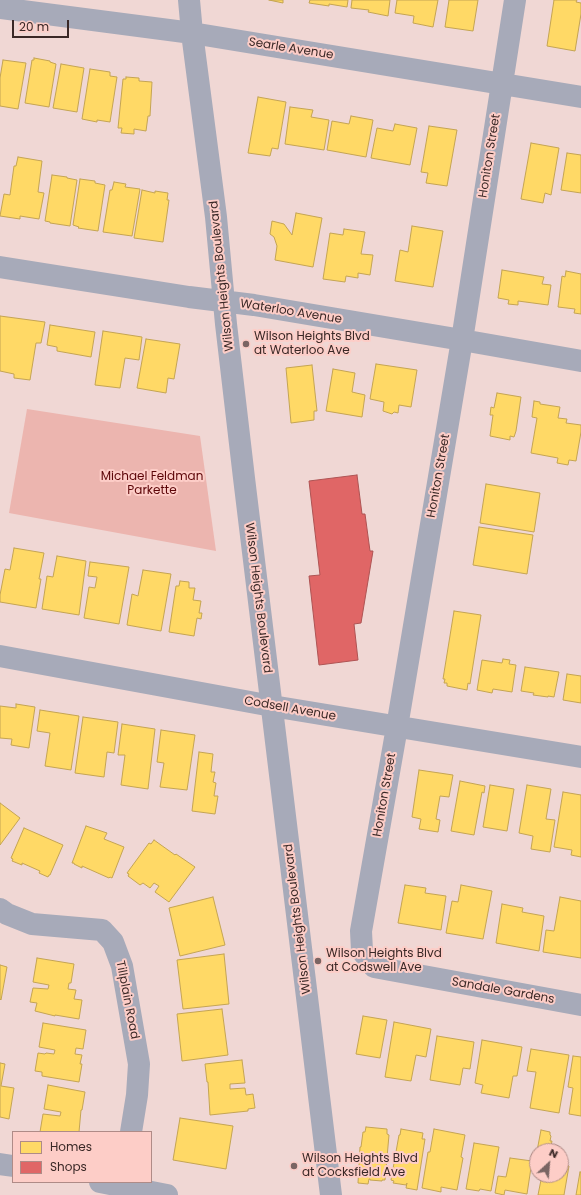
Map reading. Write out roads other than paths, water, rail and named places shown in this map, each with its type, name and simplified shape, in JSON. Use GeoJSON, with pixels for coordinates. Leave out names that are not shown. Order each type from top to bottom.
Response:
{"type":"FeatureCollection","features":[{"type":"Feature","properties":{"kind":"street","name":"Wilson Heights Boulevard"},"geometry":{"type":"LineString","coordinates":[[189,0],[216,216],[244,478],[331,1195]]}},
{"type":"Feature","properties":{"kind":"street","name":"Honiton Street"},"geometry":{"type":"LineString","coordinates":[[362,951],[361,930],[397,727],[462,340],[515,0]]}},
{"type":"Feature","properties":{"kind":"street","name":"Searle Avenue"},"geometry":{"type":"LineString","coordinates":[[0,8],[192,33],[581,97]]}},
{"type":"Feature","properties":{"kind":"street","name":"Waterloo Avenue"},"geometry":{"type":"LineString","coordinates":[[0,267],[189,297],[254,305],[581,361]]}},
{"type":"Feature","properties":{"kind":"street","name":"Codsell Avenue"},"geometry":{"type":"LineString","coordinates":[[0,656],[272,706],[581,757]]}},
{"type":"Feature","properties":{"kind":"street","name":"Tillplain Road"},"geometry":{"type":"LineString","coordinates":[[0,909],[7,914],[32,924],[102,930],[113,942],[122,966],[139,1064],[137,1095],[131,1131]]}},
{"type":"Feature","properties":{"kind":"street","name":"Sandale Gardens"},"geometry":{"type":"LineString","coordinates":[[362,951],[374,967],[581,1005]]}},
{"type":"Feature","properties":{"kind":"street"},"geometry":{"type":"LineString","coordinates":[[0,1164],[12,1166]]}},
{"type":"Feature","properties":{"kind":"street"},"geometry":{"type":"LineString","coordinates":[[112,1183],[123,1184],[167,1195]]}},
{"type":"Feature","properties":{"kind":"place","name":"Wilson Heights Blvd at Waterloo Ave"},"geometry":{"type":"Point","coordinates":[246,344]}},
{"type":"Feature","properties":{"kind":"place","name":"Wilson Heights Blvd at Codswell Ave"},"geometry":{"type":"Point","coordinates":[318,961]}},
{"type":"Feature","properties":{"kind":"place","name":"Wilson Heights Blvd at Cocksfield Ave"},"geometry":{"type":"Point","coordinates":[294,1166]}},
{"type":"Feature","properties":{"kind":"park label","name":"Michael Feldman Parkette"},"geometry":{"type":"Point","coordinates":[152,484]}}]}
